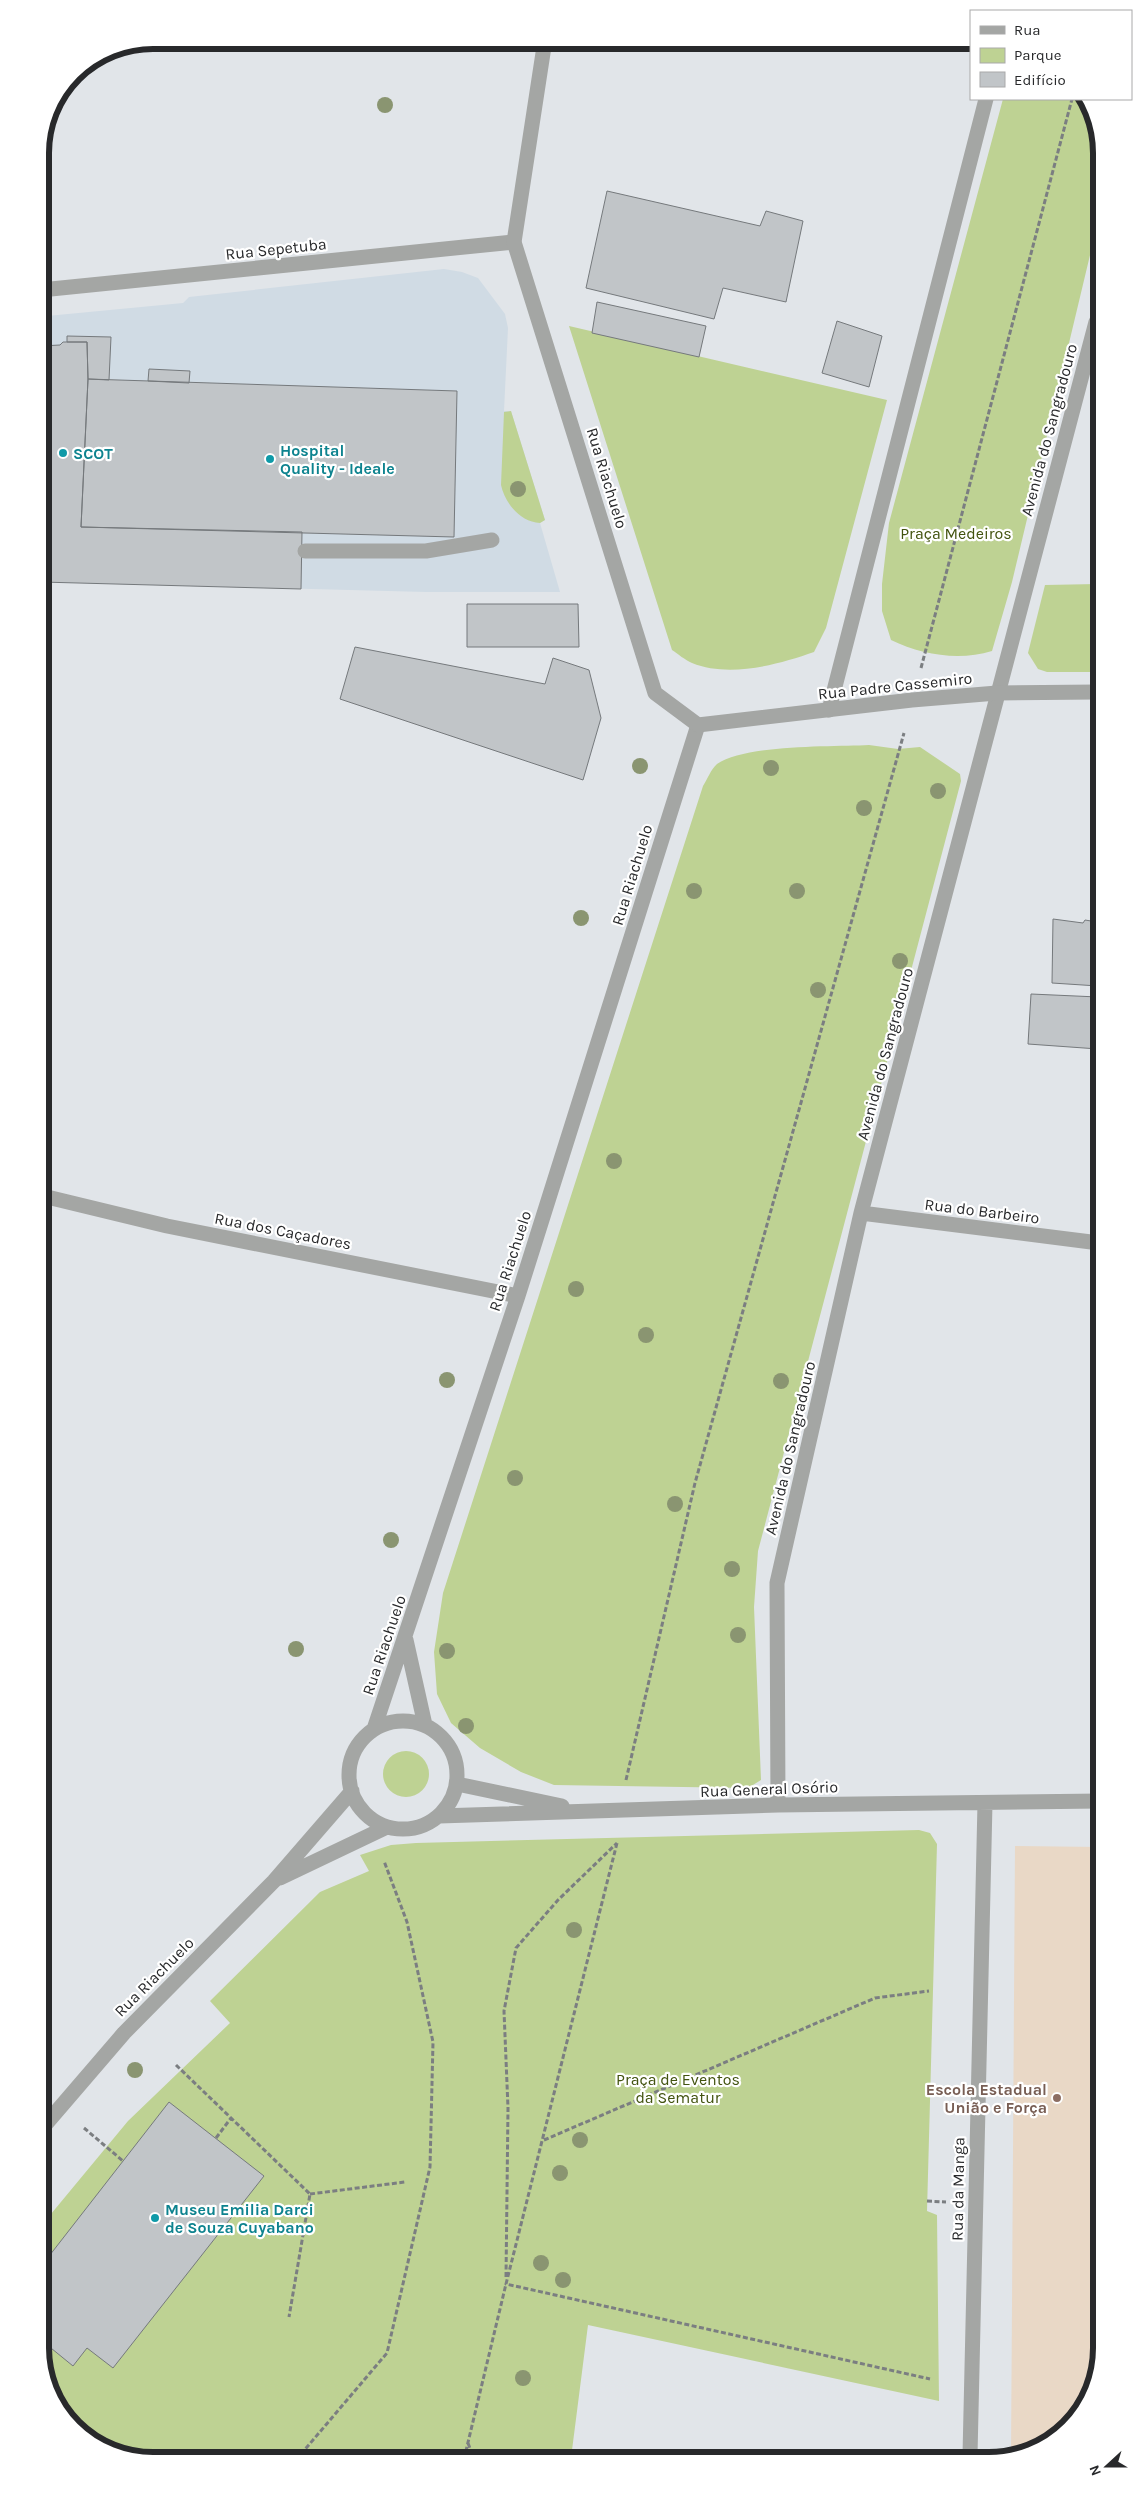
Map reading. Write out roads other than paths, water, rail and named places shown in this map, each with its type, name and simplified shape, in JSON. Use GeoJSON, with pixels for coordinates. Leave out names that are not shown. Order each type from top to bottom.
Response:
{"type":"FeatureCollection","features":[{"type":"Feature","properties":{"kind":"street","name":"Rua Riachuelo"},"geometry":{"type":"LineString","coordinates":[[374,1729],[518,1296],[698,725],[655,693],[514,242],[545,49]]}},
{"type":"Feature","properties":{"kind":"street"},"geometry":{"type":"LineString","coordinates":[[829,710],[986,100]]}},
{"type":"Feature","properties":{"kind":"street","name":"Rua Sepetuba"},"geometry":{"type":"LineString","coordinates":[[49,289],[514,242]]}},
{"type":"Feature","properties":{"kind":"street","name":"Avenida do Sangradouro"},"geometry":{"type":"LineString","coordinates":[[778,1805],[777,1583],[861,1214],[1093,333]]}},
{"type":"Feature","properties":{"kind":"street"},"geometry":{"type":"LineString","coordinates":[[305,551],[426,550],[492,540]]}},
{"type":"Feature","properties":{"kind":"street","name":"Rua Padre Cassemiro"},"geometry":{"type":"LineString","coordinates":[[698,725],[997,693],[1093,692]]}},
{"type":"Feature","properties":{"kind":"street","name":"Rua dos Caçadores"},"geometry":{"type":"LineString","coordinates":[[49,1197],[167,1226],[518,1296]]}},
{"type":"Feature","properties":{"kind":"street","name":"Rua do Barbeiro"},"geometry":{"type":"LineString","coordinates":[[861,1214],[1093,1242]]}},
{"type":"Feature","properties":{"kind":"street"},"geometry":{"type":"LineString","coordinates":[[405,1638],[425,1725]]}},
{"type":"Feature","properties":{"kind":"street"},"geometry":{"type":"LineString","coordinates":[[408,1720],[425,1725],[440,1735],[451,1749],[457,1766],[457,1784],[450,1802],[439,1816],[424,1826],[405,1829],[387,1827],[372,1819],[359,1806],[352,1791],[349,1773],[352,1756],[361,1741],[374,1729],[390,1722],[408,1720]]}},
{"type":"Feature","properties":{"kind":"street"},"geometry":{"type":"LineString","coordinates":[[457,1784],[585,1811]]}},
{"type":"Feature","properties":{"kind":"street","name":"Rua Riachuelo"},"geometry":{"type":"LineString","coordinates":[[49,2121],[124,2032],[274,1881],[352,1791]]}},
{"type":"Feature","properties":{"kind":"street","name":"Rua General Osório"},"geometry":{"type":"LineString","coordinates":[[439,1816],[778,1805],[1093,1801]]}},
{"type":"Feature","properties":{"kind":"street","name":"Rua da Manga"},"geometry":{"type":"LineString","coordinates":[[970,2452],[985,1803]]}},
{"type":"Feature","properties":{"kind":"street"},"geometry":{"type":"LineString","coordinates":[[274,1881],[387,1827]]}},
{"type":"Feature","properties":{"kind":"place","name":"SCOT"},"geometry":{"type":"Point","coordinates":[63,453]}},
{"type":"Feature","properties":{"kind":"place","name":"Hospital Quality - Ideale"},"geometry":{"type":"Point","coordinates":[270,459]}},
{"type":"Feature","properties":{"kind":"place","name":"Escola Estadual União e Força"},"geometry":{"type":"Point","coordinates":[1057,2098]}},
{"type":"Feature","properties":{"kind":"place","name":"Museu Emilia Darci de Souza Cuyabano"},"geometry":{"type":"Point","coordinates":[155,2218]}},
{"type":"Feature","properties":{"kind":"park label","name":"Praça Medeiros"},"geometry":{"type":"Point","coordinates":[956,533]}},
{"type":"Feature","properties":{"kind":"park label","name":"Praça de Eventos da Sematur"},"geometry":{"type":"Point","coordinates":[678,2088]}}]}
